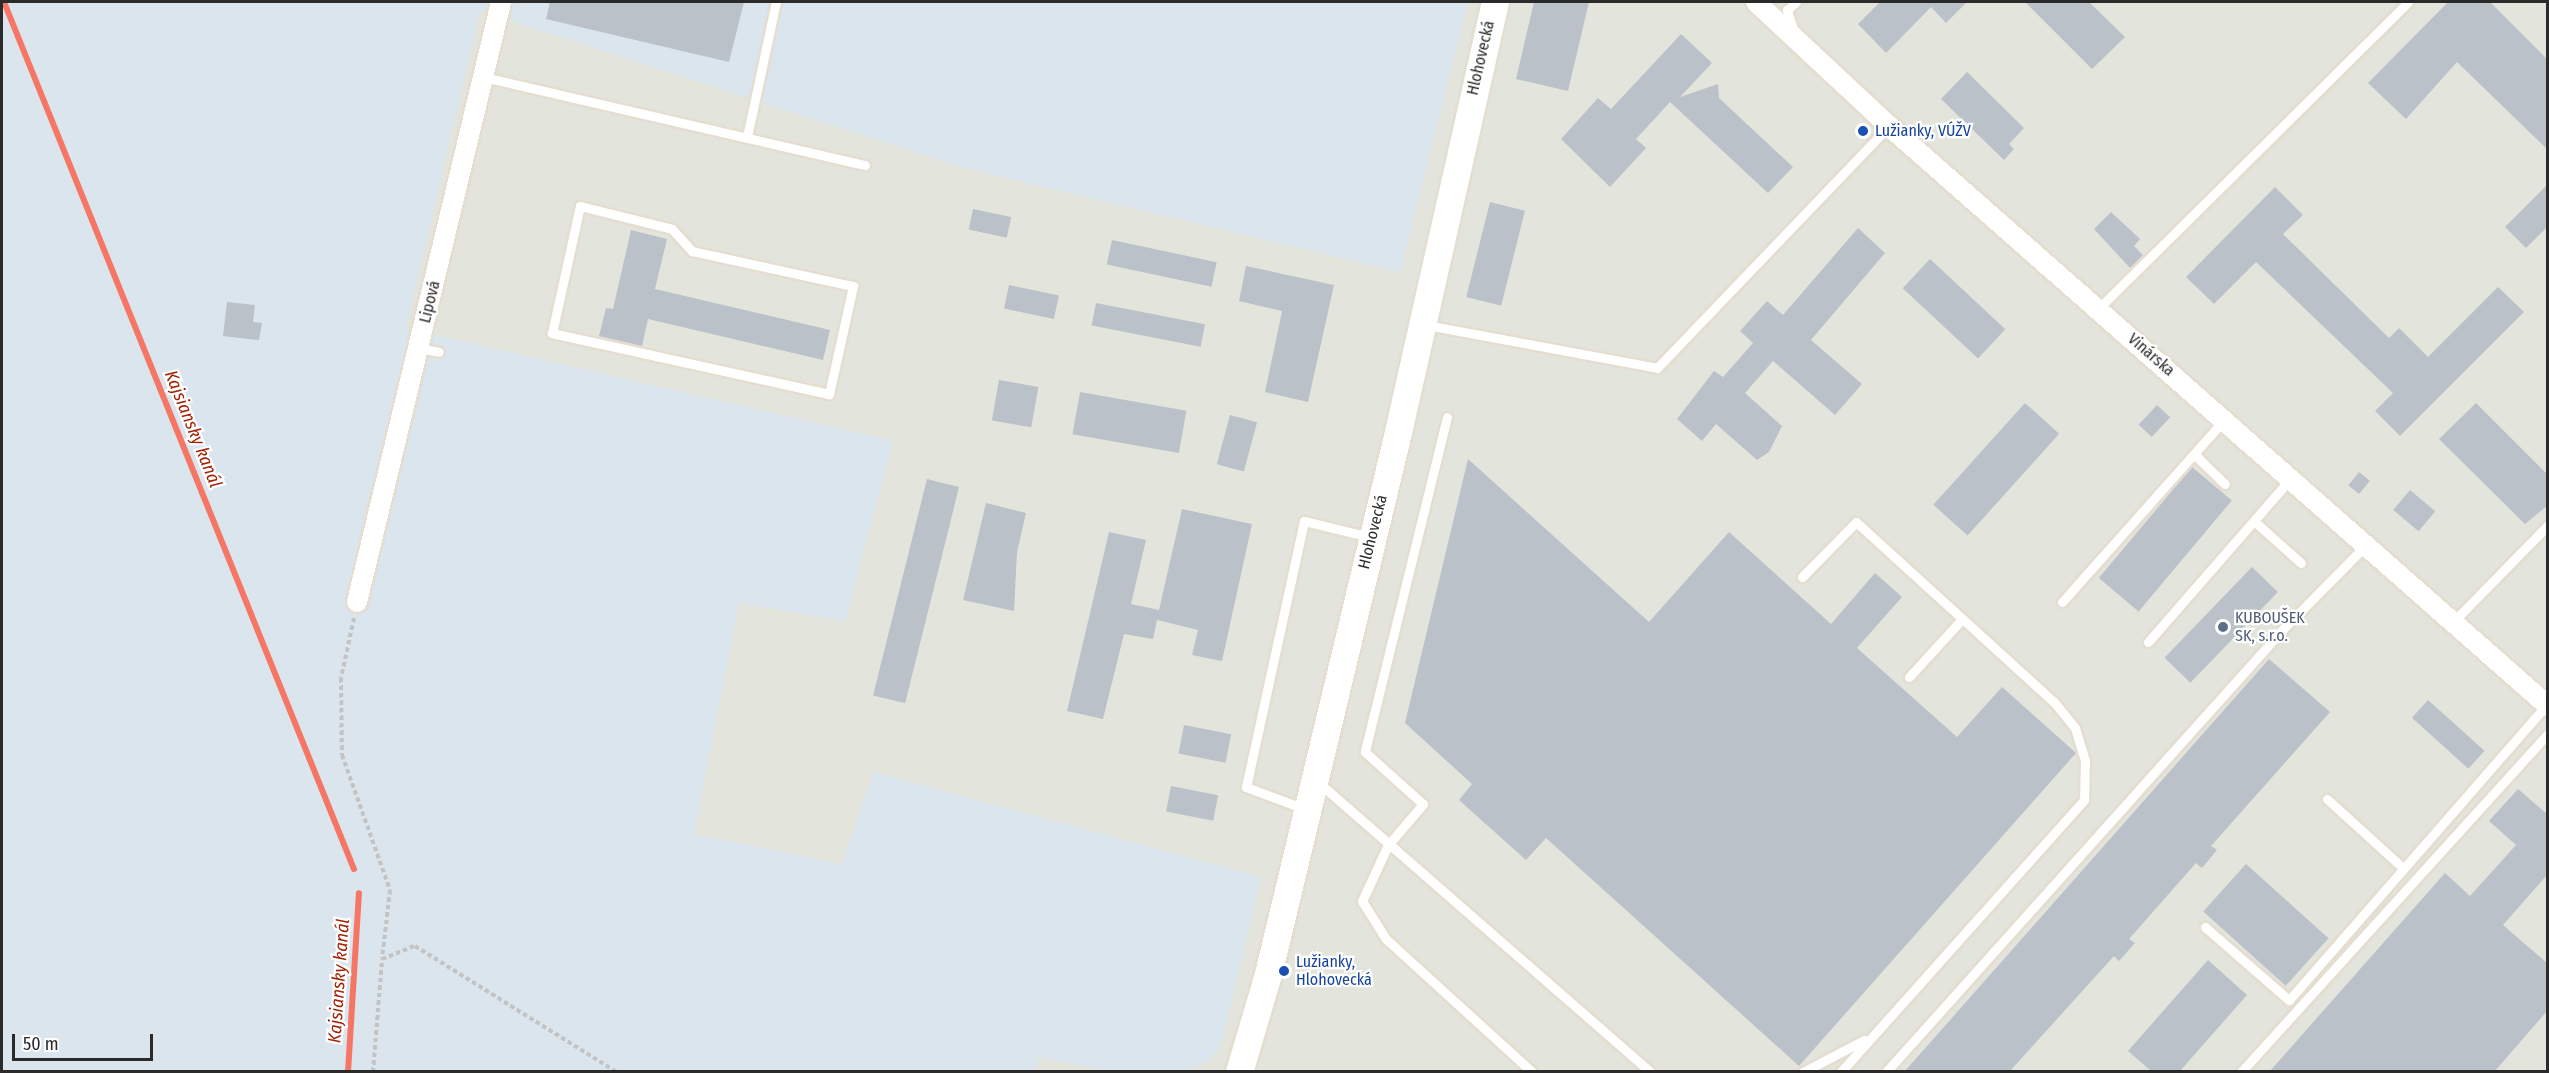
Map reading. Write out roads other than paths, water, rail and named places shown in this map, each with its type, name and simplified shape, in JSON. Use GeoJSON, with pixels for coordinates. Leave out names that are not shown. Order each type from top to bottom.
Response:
{"type":"FeatureCollection","features":[{"type":"Feature","properties":{"kind":"main road","name":"Hlohovecká"},"geometry":{"type":"LineString","coordinates":[[1242,1068],[1372,538],[1494,2]]}},
{"type":"Feature","properties":{"kind":"street","name":"Lipová"},"geometry":{"type":"LineString","coordinates":[[357,602],[501,2]]}},
{"type":"Feature","properties":{"kind":"street","name":"Vinárska"},"geometry":{"type":"LineString","coordinates":[[1756,2],[1889,126],[2455,620],[2547,706]]}},
{"type":"Feature","properties":{"kind":"lane"},"geometry":{"type":"LineString","coordinates":[[747,137],[776,2]]}},
{"type":"Feature","properties":{"kind":"lane"},"geometry":{"type":"LineString","coordinates":[[1795,37],[1787,9],[1796,2]]}},
{"type":"Feature","properties":{"kind":"lane"},"geometry":{"type":"LineString","coordinates":[[2098,309],[2408,2]]}},
{"type":"Feature","properties":{"kind":"lane"},"geometry":{"type":"LineString","coordinates":[[483,76],[865,165]]}},
{"type":"Feature","properties":{"kind":"lane"},"geometry":{"type":"LineString","coordinates":[[1422,324],[1657,368],[1889,126]]}},
{"type":"Feature","properties":{"kind":"lane"},"geometry":{"type":"LineString","coordinates":[[580,206],[672,229],[692,251],[853,286],[829,394],[552,333],[580,206]]}},
{"type":"Feature","properties":{"kind":"lane"},"geometry":{"type":"LineString","coordinates":[[419,348],[439,352]]}},
{"type":"Feature","properties":{"kind":"lane"},"geometry":{"type":"LineString","coordinates":[[1447,417],[1365,752],[1423,804],[1388,844],[1362,901],[1371,921],[1532,1071]]}},
{"type":"Feature","properties":{"kind":"lane"},"geometry":{"type":"LineString","coordinates":[[2062,602],[2225,419]]}},
{"type":"Feature","properties":{"kind":"lane"},"geometry":{"type":"LineString","coordinates":[[2194,454],[2225,484]]}},
{"type":"Feature","properties":{"kind":"lane"},"geometry":{"type":"LineString","coordinates":[[2148,642],[2291,478]]}},
{"type":"Feature","properties":{"kind":"lane"},"geometry":{"type":"LineString","coordinates":[[1306,810],[1245,787],[1304,521],[1372,538]]}},
{"type":"Feature","properties":{"kind":"lane"},"geometry":{"type":"LineString","coordinates":[[2254,521],[2301,563]]}},
{"type":"Feature","properties":{"kind":"lane"},"geometry":{"type":"LineString","coordinates":[[1802,577],[1856,522],[1962,619],[2075,728],[2085,759],[2084,800],[1841,1071]]}},
{"type":"Feature","properties":{"kind":"lane"},"geometry":{"type":"LineString","coordinates":[[2455,620],[2547,525]]}},
{"type":"Feature","properties":{"kind":"lane"},"geometry":{"type":"LineString","coordinates":[[1886,1071],[2283,629],[2367,544]]}},
{"type":"Feature","properties":{"kind":"lane"},"geometry":{"type":"LineString","coordinates":[[1909,677],[1962,619]]}},
{"type":"Feature","properties":{"kind":"lane"},"geometry":{"type":"LineString","coordinates":[[2205,927],[2289,1000],[2547,706]]}},
{"type":"Feature","properties":{"kind":"lane"},"geometry":{"type":"LineString","coordinates":[[2241,1071],[2547,734]]}},
{"type":"Feature","properties":{"kind":"lane"},"geometry":{"type":"LineString","coordinates":[[1314,779],[1650,1071]]}},
{"type":"Feature","properties":{"kind":"lane"},"geometry":{"type":"LineString","coordinates":[[2326,799],[2403,868]]}},
{"type":"Feature","properties":{"kind":"lane"},"geometry":{"type":"LineString","coordinates":[[1803,1071],[1869,1038]]}},
{"type":"Feature","properties":{"kind":"waterway","name":"Kajsiansky kanál"},"geometry":{"type":"LineString","coordinates":[[4,2],[354,869]]}},
{"type":"Feature","properties":{"kind":"waterway","name":"Kajsiansky kanál"},"geometry":{"type":"LineString","coordinates":[[348,1072],[359,893]]}},
{"type":"Feature","properties":{"kind":"place","name":"Lužianky, VÚŽV"},"geometry":{"type":"Point","coordinates":[1863,131]}},
{"type":"Feature","properties":{"kind":"place","name":"KUBOUŠEK SK, s.r.o."},"geometry":{"type":"Point","coordinates":[2223,627]}},
{"type":"Feature","properties":{"kind":"place","name":"Lužianky, Hlohovecká"},"geometry":{"type":"Point","coordinates":[1284,971]}}]}
